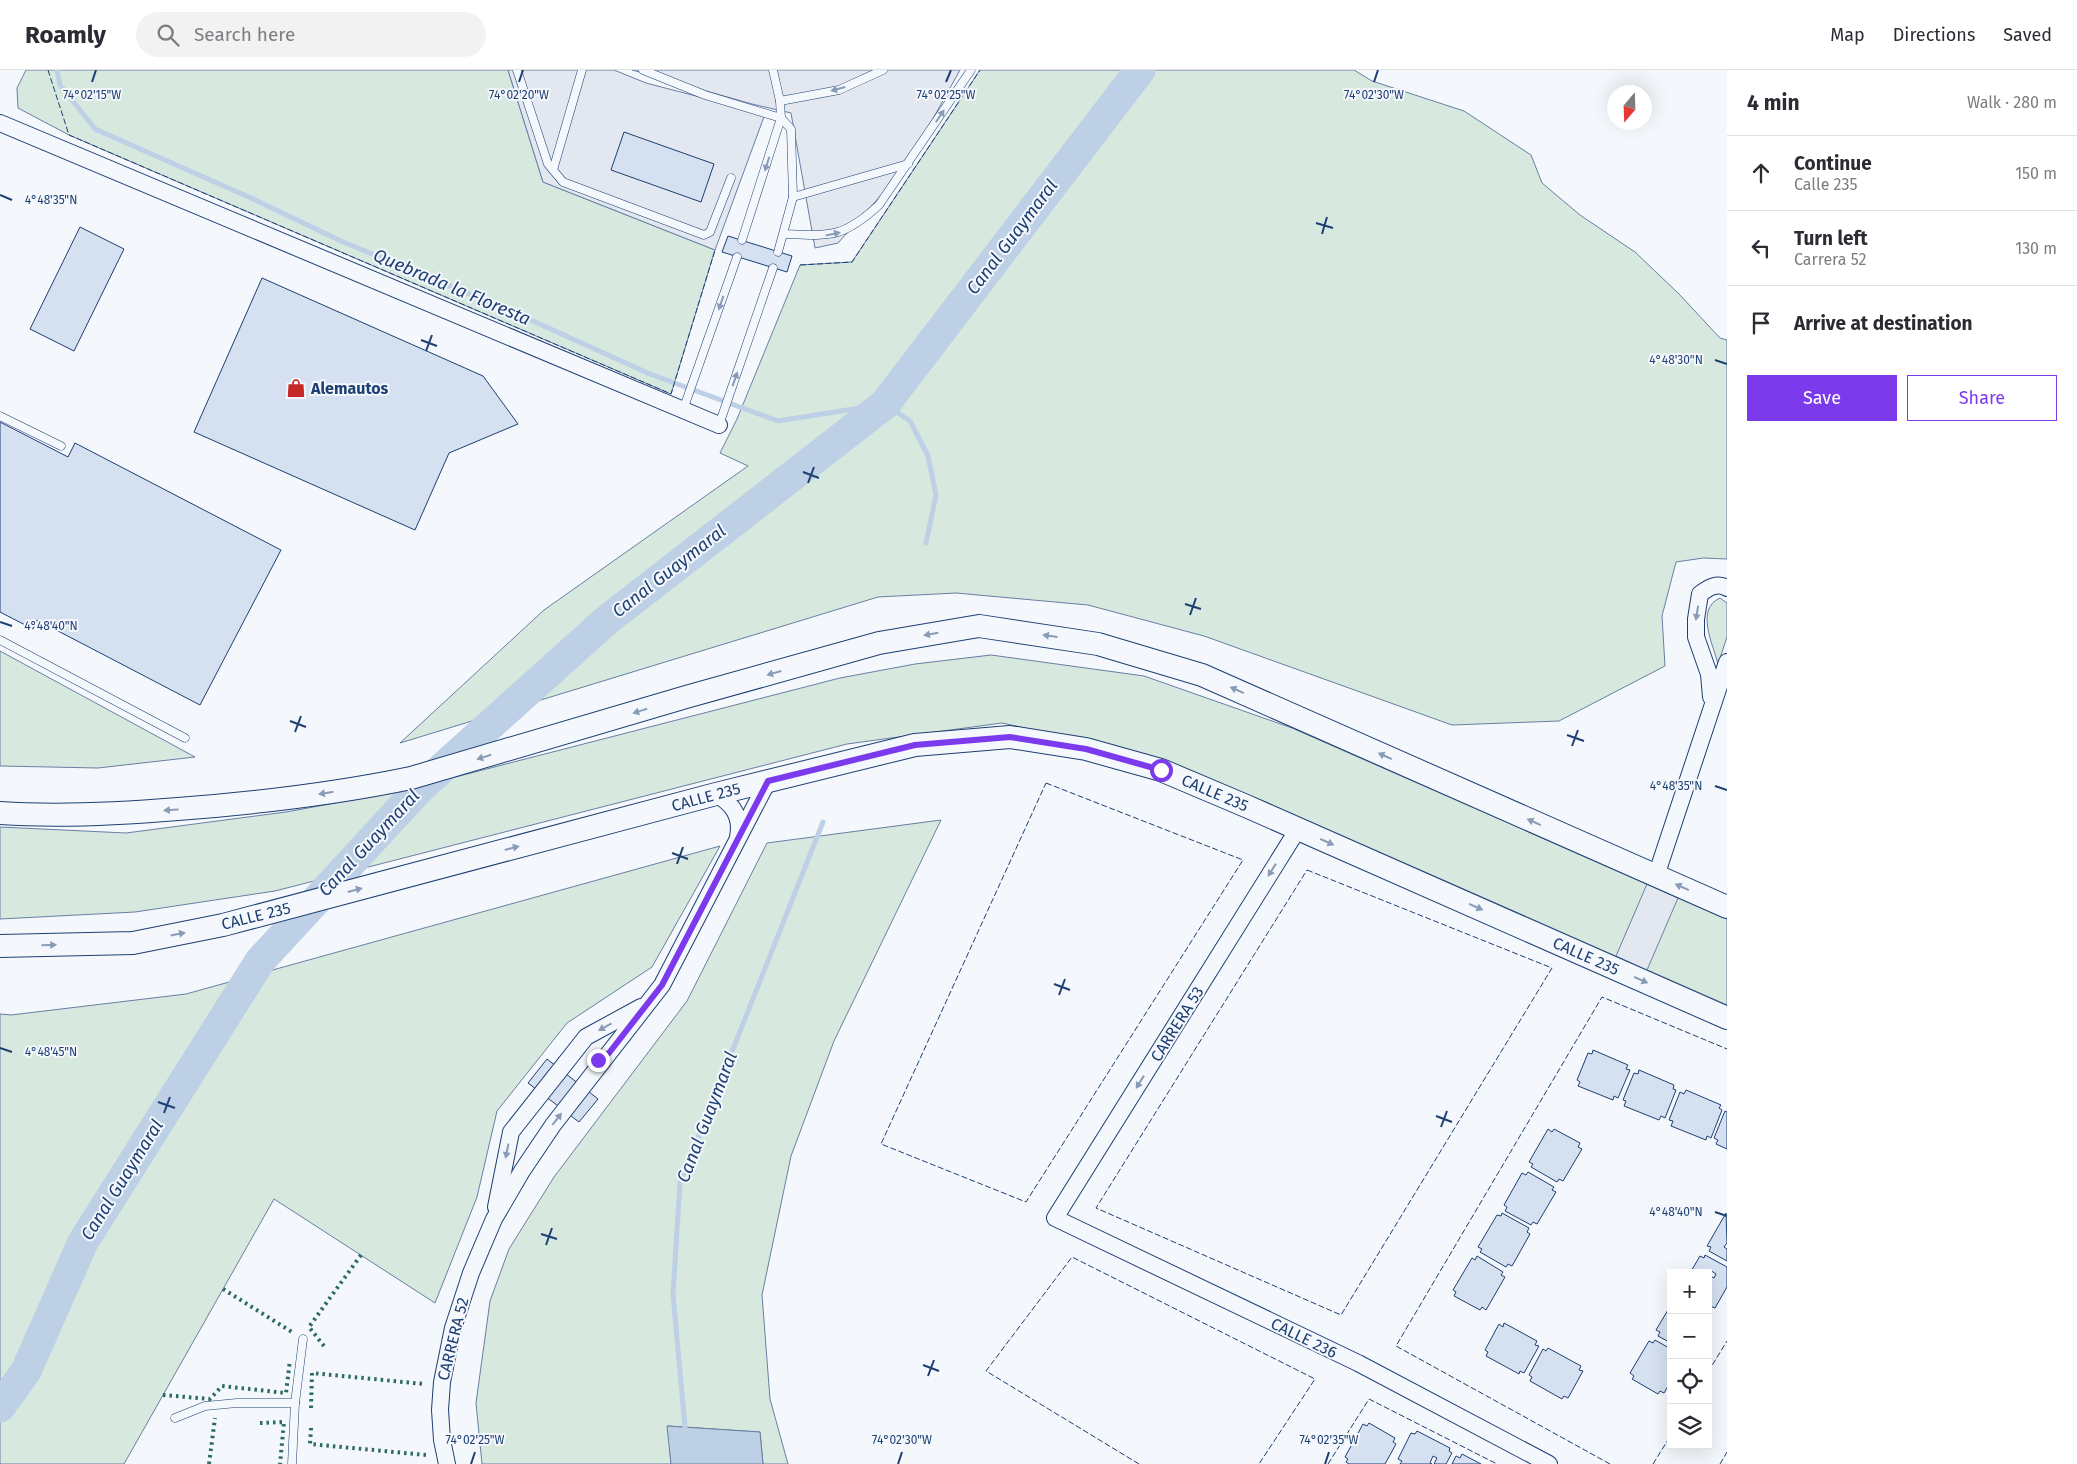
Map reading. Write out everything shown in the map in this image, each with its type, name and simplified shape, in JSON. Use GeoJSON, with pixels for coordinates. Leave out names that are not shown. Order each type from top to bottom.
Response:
{"type":"FeatureCollection","features":[{"type":"Feature","properties":{"kind":"main road"},"geometry":{"type":"LineString","coordinates":[[0,813],[57,816],[220,806],[290,799],[411,778],[686,697],[879,643],[980,626],[1098,644],[1202,675],[1727,907]]}},
{"type":"Feature","properties":{"kind":"main road","name":"CALLE 235"},"geometry":{"type":"LineString","coordinates":[[0,946],[133,943],[224,925],[716,794],[915,745],[1010,737],[1086,749],[1161,770],[1727,1018]]}},
{"type":"Feature","properties":{"kind":"street"},"geometry":{"type":"LineString","coordinates":[[0,123],[719,425]]}},
{"type":"Feature","properties":{"kind":"street"},"geometry":{"type":"LineString","coordinates":[[1712,704],[1710,674],[1696,637],[1696,620],[1700,594],[1710,587],[1723,586],[1727,588]]}},
{"type":"Feature","properties":{"kind":"street"},"geometry":{"type":"LineString","coordinates":[[1656,876],[1727,662]]}},
{"type":"Feature","properties":{"kind":"street","name":"CARRERA 52"},"geometry":{"type":"LineString","coordinates":[[447,1464],[442,1440],[440,1410],[442,1382],[453,1328],[471,1273],[494,1219],[522,1171],[553,1125],[662,985],[768,781]]}},
{"type":"Feature","properties":{"kind":"street","name":"CARRERA 52"},"geometry":{"type":"LineString","coordinates":[[716,794],[728,803],[736,813],[739,827],[736,843]]}},
{"type":"Feature","properties":{"kind":"street","name":"CARRERA 53"},"geometry":{"type":"LineString","coordinates":[[1055,1218],[1298,829]]}},
{"type":"Feature","properties":{"kind":"street","name":"CARRERA 52"},"geometry":{"type":"LineString","coordinates":[[494,1219],[510,1132],[586,1037],[648,1003]]}},
{"type":"Feature","properties":{"kind":"street"},"geometry":{"type":"LineString","coordinates":[[586,1037],[583,1049],[587,1058],[598,1060],[609,1053]]}},
{"type":"Feature","properties":{"kind":"street","name":"CALLE 236"},"geometry":{"type":"LineString","coordinates":[[1055,1218],[1358,1363],[1549,1464]]}},
{"type":"Feature","properties":{"kind":"lane"},"geometry":{"type":"LineString","coordinates":[[517,70],[548,164],[563,182],[704,235],[710,232],[730,178]]}},
{"type":"Feature","properties":{"kind":"lane"},"geometry":{"type":"LineString","coordinates":[[553,170],[582,70]]}},
{"type":"Feature","properties":{"kind":"lane"},"geometry":{"type":"LineString","coordinates":[[643,70],[705,95],[781,118],[791,129],[793,197],[785,234],[778,252]]}},
{"type":"Feature","properties":{"kind":"lane"},"geometry":{"type":"LineString","coordinates":[[742,240],[781,118],[780,101],[773,70]]}},
{"type":"Feature","properties":{"kind":"lane"},"geometry":{"type":"LineString","coordinates":[[780,101],[839,90],[883,70]]}},
{"type":"Feature","properties":{"kind":"lane"},"geometry":{"type":"LineString","coordinates":[[785,234],[824,236],[841,233],[861,221],[878,205],[908,164],[971,70]]}},
{"type":"Feature","properties":{"kind":"lane"},"geometry":{"type":"LineString","coordinates":[[793,197],[908,164]]}},
{"type":"Feature","properties":{"kind":"lane"},"geometry":{"type":"LineString","coordinates":[[684,410],[737,257]]}},
{"type":"Feature","properties":{"kind":"lane"},"geometry":{"type":"LineString","coordinates":[[719,425],[773,268]]}},
{"type":"Feature","properties":{"kind":"lane"},"geometry":{"type":"LineString","coordinates":[[0,416],[61,446]]}},
{"type":"Feature","properties":{"kind":"lane"},"geometry":{"type":"LineString","coordinates":[[0,640],[185,738]]}},
{"type":"Feature","properties":{"kind":"lane"},"geometry":{"type":"LineString","coordinates":[[292,1464],[295,1402],[303,1339]]}},
{"type":"Feature","properties":{"kind":"lane"},"geometry":{"type":"LineString","coordinates":[[175,1418],[205,1406],[237,1403],[295,1402]]}},
{"type":"Feature","properties":{"kind":"shaded area"},"geometry":{"type":"Polygon","coordinates":[[[26,70],[508,70],[543,182],[715,250],[671,394],[69,135],[18,108],[17,88],[26,70]]]}},
{"type":"Feature","properties":{"kind":"shaded area"},"geometry":{"type":"Polygon","coordinates":[[[508,70],[614,70],[646,83],[765,114],[715,250],[543,182],[508,70]]]}},
{"type":"Feature","properties":{"kind":"shaded area"},"geometry":{"type":"Polygon","coordinates":[[[632,70],[960,70],[925,133],[893,182],[838,243],[815,248],[791,113],[632,70]]]}},
{"type":"Feature","properties":{"kind":"shaded area"},"geometry":{"type":"Polygon","coordinates":[[[980,70],[1354,70],[1372,81],[1464,111],[1531,155],[1542,183],[1580,215],[1635,252],[1679,294],[1720,338],[1727,340],[1727,559],[1703,558],[1676,562],[1662,616],[1665,666],[1559,721],[1452,725],[1204,636],[1088,605],[956,593],[878,597],[400,743],[544,610],[748,466],[720,453],[737,419],[800,265],[852,262],[980,70]]]}},
{"type":"Feature","properties":{"kind":"shaded area"},"geometry":{"type":"Polygon","coordinates":[[[1720,598],[1727,603],[1727,637],[1718,664],[1710,637],[1707,618],[1708,610],[1720,598]]]}},
{"type":"Feature","properties":{"kind":"shaded area"},"geometry":{"type":"Polygon","coordinates":[[[0,651],[195,757],[98,768],[0,766],[0,651]]]}},
{"type":"Feature","properties":{"kind":"shaded area"},"geometry":{"type":"Polygon","coordinates":[[[991,655],[1144,676],[1292,728],[1727,919],[1727,1005],[1261,800],[1135,752],[1002,723],[847,744],[275,891],[135,912],[0,919],[0,827],[126,833],[286,812],[401,791],[840,678],[915,664],[991,655]]]}},
{"type":"Feature","properties":{"kind":"shaded area"},"geometry":{"type":"Polygon","coordinates":[[[941,820],[834,1041],[791,1156],[762,1295],[770,1399],[788,1464],[763,1464],[760,1432],[668,1426],[671,1464],[482,1464],[476,1403],[490,1301],[509,1249],[554,1177],[687,1001],[767,843],[941,820]]]}},
{"type":"Feature","properties":{"kind":"shaded area"},"geometry":{"type":"Polygon","coordinates":[[[720,846],[652,967],[567,1023],[497,1111],[477,1197],[435,1303],[274,1199],[124,1464],[0,1464],[0,1014],[11,1015],[186,994],[720,846]]]}},
{"type":"Feature","properties":{"kind":"shaded area"},"geometry":{"type":"Polygon","coordinates":[[[1647,884],[1678,898],[1647,970],[1616,956],[1647,884]]]}},
{"type":"Feature","properties":{"kind":"water"},"geometry":{"type":"Polygon","coordinates":[[[667,1426],[760,1432],[763,1464],[671,1464],[667,1426]]]}},
{"type":"Feature","properties":{"kind":"building"},"geometry":{"type":"Polygon","coordinates":[[[624,132],[714,164],[701,202],[611,170],[624,132]]]}},
{"type":"Feature","properties":{"kind":"building"},"geometry":{"type":"Polygon","coordinates":[[[80,227],[124,249],[74,351],[30,329],[80,227]]]}},
{"type":"Feature","properties":{"kind":"building"},"geometry":{"type":"Polygon","coordinates":[[[728,236],[792,256],[787,272],[722,252],[728,236]]]}},
{"type":"Feature","properties":{"kind":"building"},"geometry":{"type":"Polygon","coordinates":[[[262,278],[483,376],[518,424],[449,453],[415,530],[194,432],[262,278]]]}},
{"type":"Feature","properties":{"kind":"building"},"geometry":{"type":"Polygon","coordinates":[[[0,422],[68,457],[75,443],[281,550],[200,705],[37,620],[33,629],[0,612],[0,422]]]}},
{"type":"Feature","properties":{"kind":"building"},"geometry":{"type":"Polygon","coordinates":[[[1593,1050],[1628,1065],[1626,1069],[1630,1070],[1618,1098],[1614,1096],[1613,1100],[1578,1086],[1580,1082],[1577,1080],[1588,1053],[1592,1054],[1593,1050]]]}},
{"type":"Feature","properties":{"kind":"building"},"geometry":{"type":"Polygon","coordinates":[[[547,1059],[598,1099],[579,1122],[528,1083],[547,1059]]]}},
{"type":"Feature","properties":{"kind":"building"},"geometry":{"type":"Polygon","coordinates":[[[1639,1070],[1674,1085],[1673,1089],[1676,1090],[1665,1118],[1661,1116],[1659,1120],[1624,1106],[1626,1101],[1623,1100],[1634,1073],[1638,1074],[1639,1070]]]}},
{"type":"Feature","properties":{"kind":"building"},"geometry":{"type":"Polygon","coordinates":[[[1686,1090],[1721,1105],[1719,1108],[1722,1110],[1711,1138],[1707,1136],[1706,1140],[1671,1126],[1673,1121],[1669,1120],[1680,1092],[1684,1094],[1686,1090]]]}},
{"type":"Feature","properties":{"kind":"building"},"geometry":{"type":"Polygon","coordinates":[[[1725,1111],[1727,1112],[1727,1149],[1716,1144],[1718,1140],[1714,1138],[1725,1111]]]}},
{"type":"Feature","properties":{"kind":"building"},"geometry":{"type":"Polygon","coordinates":[[[1548,1129],[1552,1132],[1554,1129],[1580,1143],[1578,1147],[1582,1149],[1563,1181],[1559,1179],[1557,1182],[1531,1167],[1533,1164],[1529,1162],[1548,1129]]]}},
{"type":"Feature","properties":{"kind":"building"},"geometry":{"type":"Polygon","coordinates":[[[1528,1172],[1554,1187],[1552,1190],[1556,1192],[1537,1224],[1533,1222],[1531,1225],[1505,1211],[1507,1207],[1504,1205],[1522,1173],[1526,1175],[1528,1172]]]}},
{"type":"Feature","properties":{"kind":"building"},"geometry":{"type":"Polygon","coordinates":[[[1502,1213],[1529,1228],[1527,1232],[1530,1234],[1512,1266],[1508,1264],[1506,1267],[1480,1252],[1482,1249],[1478,1247],[1497,1215],[1501,1216],[1502,1213]]]}},
{"type":"Feature","properties":{"kind":"building"},"geometry":{"type":"Polygon","coordinates":[[[1726,1213],[1727,1243],[1724,1247],[1727,1249],[1727,1261],[1709,1251],[1711,1247],[1707,1246],[1726,1213]]]}},
{"type":"Feature","properties":{"kind":"building"},"geometry":{"type":"Polygon","coordinates":[[[1705,1255],[1727,1267],[1727,1287],[1715,1308],[1712,1307],[1712,1277],[1714,1278],[1716,1274],[1712,1269],[1692,1269],[1700,1256],[1704,1258],[1705,1255]]]}},
{"type":"Feature","properties":{"kind":"building"},"geometry":{"type":"Polygon","coordinates":[[[1477,1256],[1503,1272],[1501,1275],[1505,1277],[1486,1310],[1482,1307],[1480,1310],[1454,1296],[1456,1292],[1453,1290],[1472,1258],[1475,1260],[1477,1256]]]}},
{"type":"Feature","properties":{"kind":"building"},"geometry":{"type":"Polygon","coordinates":[[[1667,1312],[1667,1341],[1658,1336],[1660,1332],[1656,1330],[1667,1312]]]}},
{"type":"Feature","properties":{"kind":"building"},"geometry":{"type":"Polygon","coordinates":[[[1504,1323],[1537,1341],[1535,1345],[1539,1346],[1524,1373],[1520,1371],[1519,1374],[1486,1356],[1488,1352],[1485,1350],[1499,1324],[1503,1327],[1504,1323]]]}},
{"type":"Feature","properties":{"kind":"building"},"geometry":{"type":"Polygon","coordinates":[[[1655,1340],[1667,1347],[1667,1388],[1664,1393],[1660,1391],[1658,1394],[1632,1379],[1634,1376],[1630,1373],[1649,1341],[1653,1343],[1655,1340]]]}},
{"type":"Feature","properties":{"kind":"building"},"geometry":{"type":"Polygon","coordinates":[[[1548,1348],[1581,1366],[1579,1370],[1583,1371],[1568,1398],[1564,1396],[1562,1399],[1530,1381],[1532,1377],[1529,1375],[1543,1349],[1546,1351],[1548,1348]]]}},
{"type":"Feature","properties":{"kind":"building"},"geometry":{"type":"Polygon","coordinates":[[[1369,1423],[1395,1438],[1393,1442],[1396,1444],[1385,1464],[1349,1464],[1346,1462],[1348,1459],[1345,1457],[1363,1424],[1367,1426],[1369,1423]]]}},
{"type":"Feature","properties":{"kind":"building"},"geometry":{"type":"Polygon","coordinates":[[[1417,1431],[1450,1448],[1449,1451],[1452,1453],[1446,1464],[1434,1464],[1437,1458],[1433,1456],[1430,1463],[1432,1464],[1400,1464],[1402,1461],[1398,1459],[1411,1433],[1415,1434],[1417,1431]]]}},
{"type":"Feature","properties":{"kind":"building"},"geometry":{"type":"Polygon","coordinates":[[[1462,1454],[1481,1464],[1452,1464],[1456,1456],[1460,1458],[1462,1454]]]}},
{"type":"Feature","properties":{"kind":"waterway","name":"Quebrada la Floresta"},"geometry":{"type":"LineString","coordinates":[[57,70],[60,85],[95,129],[251,198],[341,241],[522,316],[650,374],[778,421],[885,404],[910,421],[928,456],[936,495],[926,543]]}},
{"type":"Feature","properties":{"kind":"waterway","name":"Canal Guaymaral"},"geometry":{"type":"LineString","coordinates":[[0,1407],[26,1371],[83,1242],[260,961],[420,788],[607,620],[885,404],[1140,70]]}},
{"type":"Feature","properties":{"kind":"waterway","name":"Canal Guaymaral"},"geometry":{"type":"LineString","coordinates":[[685,1427],[673,1294],[680,1183],[823,822]]}},
{"type":"Feature","properties":{"kind":"hedge"},"geometry":{"type":"LineString","coordinates":[[324,1346],[309,1327],[361,1255]]}},
{"type":"Feature","properties":{"kind":"hedge"},"geometry":{"type":"LineString","coordinates":[[223,1289],[292,1332]]}},
{"type":"Feature","properties":{"kind":"hedge"},"geometry":{"type":"LineString","coordinates":[[163,1395],[210,1399],[222,1386],[286,1393],[290,1360]]}},
{"type":"Feature","properties":{"kind":"hedge"},"geometry":{"type":"LineString","coordinates":[[311,1408],[312,1373],[424,1384]]}},
{"type":"Feature","properties":{"kind":"hedge"},"geometry":{"type":"LineString","coordinates":[[209,1464],[215,1418]]}},
{"type":"Feature","properties":{"kind":"hedge"},"geometry":{"type":"LineString","coordinates":[[260,1423],[284,1422],[280,1464]]}},
{"type":"Feature","properties":{"kind":"hedge"},"geometry":{"type":"LineString","coordinates":[[311,1428],[310,1444],[426,1455]]}},
{"type":"Feature","properties":{"kind":"fence"},"geometry":{"type":"LineString","coordinates":[[48,70],[69,135],[671,394],[715,250]]}},
{"type":"Feature","properties":{"kind":"fence"},"geometry":{"type":"LineString","coordinates":[[800,265],[852,262],[980,70]]}},
{"type":"Feature","properties":{"kind":"fence"},"geometry":{"type":"LineString","coordinates":[[1046,783],[1243,860],[1026,1202],[881,1144],[1046,783]]}},
{"type":"Feature","properties":{"kind":"fence"},"geometry":{"type":"LineString","coordinates":[[1307,870],[1552,968],[1341,1315],[1096,1208],[1307,870]]}},
{"type":"Feature","properties":{"kind":"fence"},"geometry":{"type":"LineString","coordinates":[[1610,1464],[1396,1346],[1602,997],[1727,1049]]}},
{"type":"Feature","properties":{"kind":"fence"},"geometry":{"type":"LineString","coordinates":[[1139,1464],[986,1371],[1072,1257],[1315,1379],[1259,1464]]}},
{"type":"Feature","properties":{"kind":"fence"},"geometry":{"type":"LineString","coordinates":[[1712,1365],[1727,1341]]}},
{"type":"Feature","properties":{"kind":"fence"},"geometry":{"type":"LineString","coordinates":[[1328,1464],[1369,1399],[1497,1464]]}},
{"type":"Feature","properties":{"kind":"fence"},"geometry":{"type":"LineString","coordinates":[[1653,1464],[1667,1441]]}},
{"type":"Feature","properties":{"kind":"fence"},"geometry":{"type":"LineString","coordinates":[[1720,1464],[1727,1452]]}},
{"type":"Feature","properties":{"kind":"place","name":"Alemautos"},"geometry":{"type":"Point","coordinates":[296,388]}},
{"type":"Feature","properties":{"kind":"route"},"geometry":{"type":"LineString","coordinates":[[598,1060],[609,1053],[662,985],[768,781],[915,745],[1010,737],[1086,749],[1161,770]]}}]}
